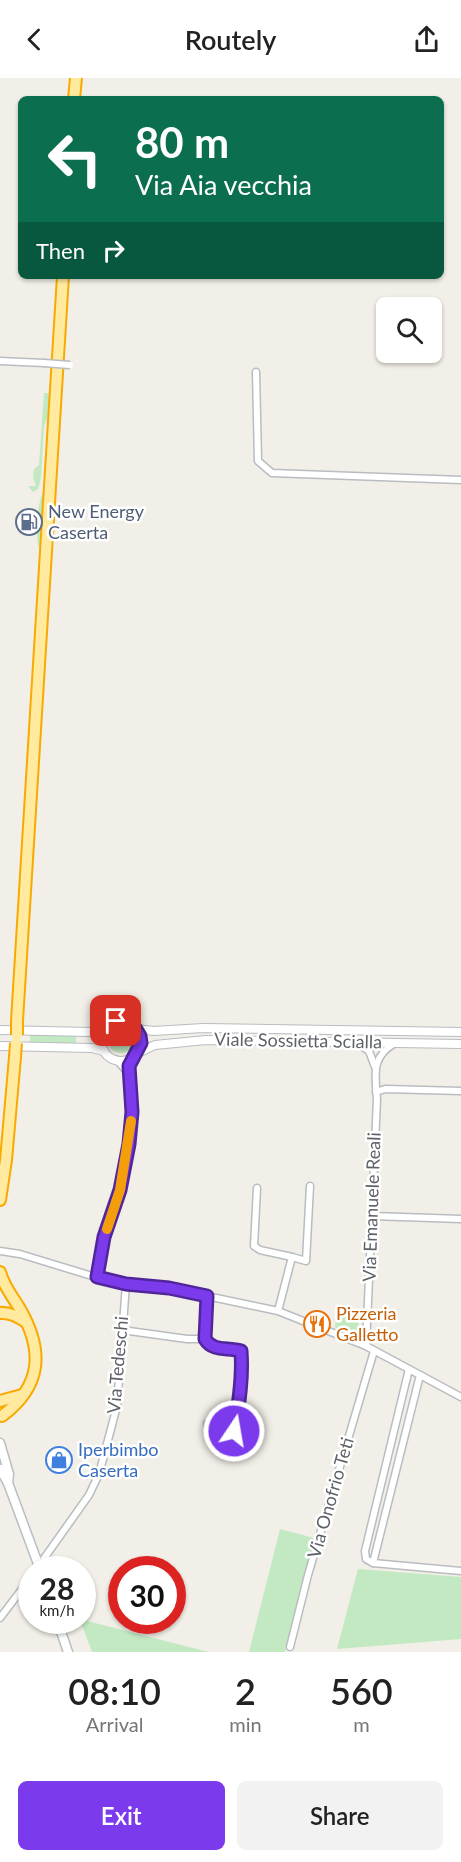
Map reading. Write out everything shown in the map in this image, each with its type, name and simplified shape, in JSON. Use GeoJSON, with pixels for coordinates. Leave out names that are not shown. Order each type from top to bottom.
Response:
{"type":"FeatureCollection","features":[{"type":"Feature","properties":{"kind":"highway"},"geometry":{"type":"LineString","coordinates":[[74,96],[76,78]]}},
{"type":"Feature","properties":{"kind":"highway"},"geometry":{"type":"LineString","coordinates":[[0,1205],[15,1057],[63,279]]}},
{"type":"Feature","properties":{"kind":"highway"},"geometry":{"type":"LineString","coordinates":[[0,1272],[6,1288],[21,1310],[34,1342],[36,1361],[25,1394],[1,1417]]}},
{"type":"Feature","properties":{"kind":"highway"},"geometry":{"type":"LineString","coordinates":[[0,1313],[6,1312],[17,1316],[26,1323]]}},
{"type":"Feature","properties":{"kind":"highway"},"geometry":{"type":"LineString","coordinates":[[0,1401],[25,1394]]}},
{"type":"Feature","properties":{"kind":"main road"},"geometry":{"type":"LineString","coordinates":[[0,1401],[3,1408],[1,1417]]}},
{"type":"Feature","properties":{"kind":"main road"},"geometry":{"type":"LineString","coordinates":[[0,1443],[9,1474],[8,1483]]}},
{"type":"Feature","properties":{"kind":"main road"},"geometry":{"type":"LineString","coordinates":[[0,1468],[8,1483],[34,1556]]}},
{"type":"Feature","properties":{"kind":"main road"},"geometry":{"type":"LineString","coordinates":[[62,1634],[68,1652]]}},
{"type":"Feature","properties":{"kind":"street"},"geometry":{"type":"LineString","coordinates":[[0,361],[70,365]]}},
{"type":"Feature","properties":{"kind":"street"},"geometry":{"type":"LineString","coordinates":[[256,372],[258,461],[272,473],[461,480]]}},
{"type":"Feature","properties":{"kind":"street","name":"Viale Sossietta Scialla"},"geometry":{"type":"LineString","coordinates":[[0,1030],[89,1032],[120,1021],[131,1024],[137,1029],[154,1031],[202,1028],[461,1032]]}},
{"type":"Feature","properties":{"kind":"street"},"geometry":{"type":"LineString","coordinates":[[106,1027],[101,1039],[104,1051],[117,1060],[129,1074]]}},
{"type":"Feature","properties":{"kind":"street"},"geometry":{"type":"LineString","coordinates":[[97,1277],[104,1237],[120,1190],[129,1144],[132,1084],[129,1066],[141,1040],[137,1029]]}},
{"type":"Feature","properties":{"kind":"street","name":"Viale Sossietta Scialla"},"geometry":{"type":"LineString","coordinates":[[117,1060],[126,1060],[155,1046],[190,1040],[461,1044]]}},
{"type":"Feature","properties":{"kind":"street"},"geometry":{"type":"LineString","coordinates":[[355,1042],[369,1051],[376,1068]]}},
{"type":"Feature","properties":{"kind":"street"},"geometry":{"type":"LineString","coordinates":[[376,1068],[382,1052],[395,1042]]}},
{"type":"Feature","properties":{"kind":"street"},"geometry":{"type":"LineString","coordinates":[[0,1046],[92,1048],[104,1051]]}},
{"type":"Feature","properties":{"kind":"street","name":"Via Emanuele Reali"},"geometry":{"type":"LineString","coordinates":[[366,1346],[376,1068]]}},
{"type":"Feature","properties":{"kind":"street"},"geometry":{"type":"LineString","coordinates":[[376,1092],[385,1089],[461,1091]]}},
{"type":"Feature","properties":{"kind":"street"},"geometry":{"type":"LineString","coordinates":[[258,1188],[254,1246],[260,1250],[306,1261],[310,1186]]}},
{"type":"Feature","properties":{"kind":"street"},"geometry":{"type":"LineString","coordinates":[[372,1216],[461,1219]]}},
{"type":"Feature","properties":{"kind":"street"},"geometry":{"type":"LineString","coordinates":[[0,1251],[20,1254],[126,1284],[169,1288],[278,1311],[366,1346],[461,1397]]}},
{"type":"Feature","properties":{"kind":"street"},"geometry":{"type":"LineString","coordinates":[[278,1311],[292,1257]]}},
{"type":"Feature","properties":{"kind":"street","name":"Via Tedeschi"},"geometry":{"type":"LineString","coordinates":[[45,1556],[77,1512],[99,1474],[117,1406],[126,1284]]}},
{"type":"Feature","properties":{"kind":"street"},"geometry":{"type":"LineString","coordinates":[[207,1296],[205,1339],[213,1348],[231,1348],[241,1351],[242,1366],[241,1398],[234,1431],[207,1424]]}},
{"type":"Feature","properties":{"kind":"street"},"geometry":{"type":"LineString","coordinates":[[122,1330],[187,1339],[205,1339]]}},
{"type":"Feature","properties":{"kind":"street","name":"Via Onofrio Teti"},"geometry":{"type":"LineString","coordinates":[[290,1647],[308,1575],[374,1351]]}},
{"type":"Feature","properties":{"kind":"street"},"geometry":{"type":"LineString","coordinates":[[409,1369],[365,1551],[366,1559],[373,1563],[461,1571]]}},
{"type":"Feature","properties":{"kind":"street"},"geometry":{"type":"LineString","coordinates":[[373,1563],[420,1375]]}},
{"type":"Feature","properties":{"kind":"street"},"geometry":{"type":"LineString","coordinates":[[0,1618],[18,1594]]}},
{"type":"Feature","properties":{"kind":"green space"},"geometry":{"type":"Polygon","coordinates":[[[44,393],[50,393],[49,413],[44,427],[41,478],[38,489],[33,492],[28,486],[36,486],[33,478],[34,469],[39,465],[44,393]]]}},
{"type":"Feature","properties":{"kind":"green space"},"geometry":{"type":"Polygon","coordinates":[[[44,493],[40,550],[37,522],[44,493]]]}},
{"type":"Feature","properties":{"kind":"green space"},"geometry":{"type":"Polygon","coordinates":[[[121,1027],[130,1031],[134,1040],[130,1049],[121,1053],[112,1049],[108,1040],[112,1031],[121,1027]]]}},
{"type":"Feature","properties":{"kind":"green space"},"geometry":{"type":"Polygon","coordinates":[[[30,1034],[76,1035],[76,1044],[30,1043],[30,1034]]]}},
{"type":"Feature","properties":{"kind":"green space"},"geometry":{"type":"Polygon","coordinates":[[[336,1309],[359,1309],[358,1337],[335,1328],[336,1309]]]}},
{"type":"Feature","properties":{"kind":"green space"},"geometry":{"type":"Polygon","coordinates":[[[280,1529],[314,1538],[285,1652],[249,1652],[280,1529]]]}},
{"type":"Feature","properties":{"kind":"green space"},"geometry":{"type":"Polygon","coordinates":[[[358,1569],[461,1577],[461,1639],[337,1649],[358,1569]]]}},
{"type":"Feature","properties":{"kind":"green space"},"geometry":{"type":"Polygon","coordinates":[[[96,1623],[108,1626],[108,1634],[138,1634],[209,1652],[92,1652],[85,1634],[96,1634],[96,1623]]]}},
{"type":"Feature","properties":{"kind":"slow traffic"},"geometry":{"type":"LineString","coordinates":[[107,1229],[120,1190],[131,1121]]}},
{"type":"Feature","properties":{"kind":"place","name":"New Energy Caserta"},"geometry":{"type":"Point","coordinates":[29,522]}},
{"type":"Feature","properties":{"kind":"place","name":"Pizzeria Galletto"},"geometry":{"type":"Point","coordinates":[317,1324]}},
{"type":"Feature","properties":{"kind":"place","name":"Iperbimbo Caserta"},"geometry":{"type":"Point","coordinates":[59,1460]}},
{"type":"Feature","properties":{"kind":"route"},"geometry":{"type":"LineString","coordinates":[[116,1021],[124,1021],[134,1026],[141,1043],[129,1066],[132,1084],[132,1112],[129,1144],[120,1190],[104,1237],[97,1277],[126,1284],[169,1288],[207,1296],[205,1339],[208,1345],[213,1348],[231,1348],[241,1351],[241,1398],[234,1431]]}}]}
